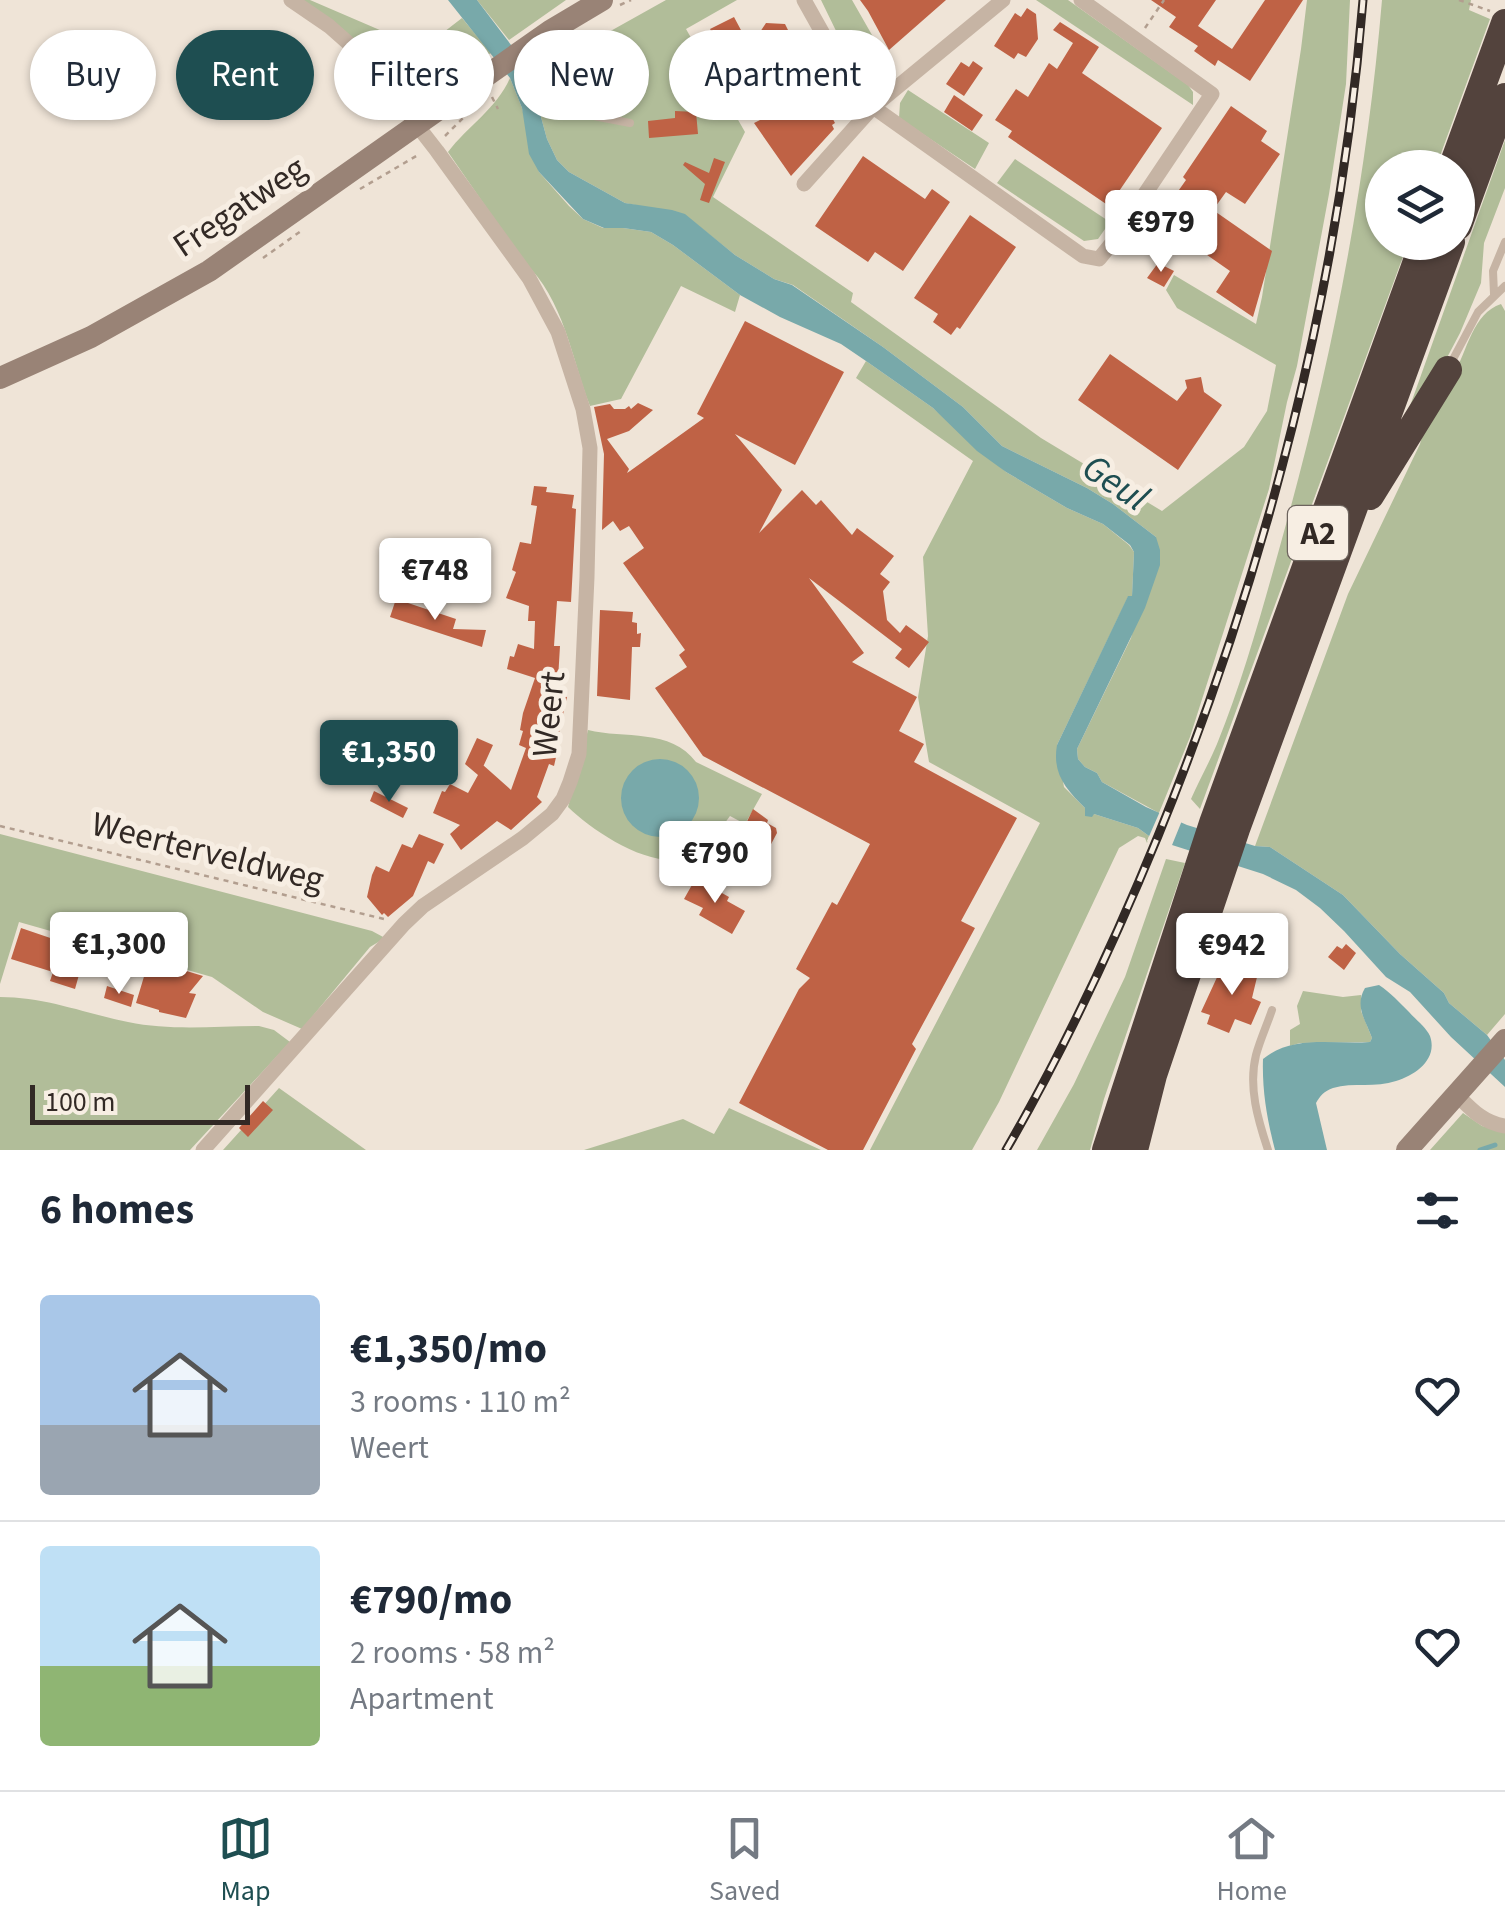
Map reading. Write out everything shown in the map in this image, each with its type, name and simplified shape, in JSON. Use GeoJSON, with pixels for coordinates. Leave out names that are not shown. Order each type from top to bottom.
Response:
{"type":"FeatureCollection","features":[{"type":"Feature","properties":{"kind":"highway"},"geometry":{"type":"LineString","coordinates":[[1458,150],[1498,18]]}},
{"type":"Feature","properties":{"kind":"highway"},"geometry":{"type":"LineString","coordinates":[[1475,180],[1505,98]]}},
{"type":"Feature","properties":{"kind":"highway","name":"A2"},"geometry":{"type":"LineString","coordinates":[[1134,1150],[1224,826],[1418,260]]}},
{"type":"Feature","properties":{"kind":"highway","name":"A2"},"geometry":{"type":"LineString","coordinates":[[1224,826],[1344,535],[1445,260]]}},
{"type":"Feature","properties":{"kind":"highway","name":"A2"},"geometry":{"type":"LineString","coordinates":[[1344,535],[1448,370]]}},
{"type":"Feature","properties":{"kind":"highway","name":"A2"},"geometry":{"type":"LineString","coordinates":[[1106,1150],[1210,870]]}},
{"type":"Feature","properties":{"kind":"street","name":"Weert"},"geometry":{"type":"LineString","coordinates":[[203,1150],[404,924],[423,906],[552,814],[563,799],[579,754],[590,448],[583,410],[558,332],[529,278],[364,56],[291,0]]}},
{"type":"Feature","properties":{"kind":"street","name":"Fregatweg"},"geometry":{"type":"LineString","coordinates":[[554,30],[602,0]]}},
{"type":"Feature","properties":{"kind":"street"},"geometry":{"type":"LineString","coordinates":[[804,0],[821,30]]}},
{"type":"Feature","properties":{"kind":"street"},"geometry":{"type":"LineString","coordinates":[[896,89],[1002,0]]}},
{"type":"Feature","properties":{"kind":"street"},"geometry":{"type":"LineString","coordinates":[[892,120],[1083,256],[1099,258],[1212,94],[1081,0]]}},
{"type":"Feature","properties":{"kind":"street","name":"Fregatweg"},"geometry":{"type":"LineString","coordinates":[[494,79],[514,60]]}},
{"type":"Feature","properties":{"kind":"street","name":"Fregatweg"},"geometry":{"type":"LineString","coordinates":[[0,378],[91,337],[209,270],[428,120]]}},
{"type":"Feature","properties":{"kind":"street"},"geometry":{"type":"LineString","coordinates":[[804,184],[862,120]]}},
{"type":"Feature","properties":{"kind":"street"},"geometry":{"type":"LineString","coordinates":[[1407,1150],[1505,1040]]}},
{"type":"Feature","properties":{"kind":"street"},"geometry":{"type":"LineString","coordinates":[[1456,1094],[1489,1123],[1505,1126]]}},
{"type":"Feature","properties":{"kind":"lane"},"geometry":{"type":"LineString","coordinates":[[614,120],[630,123]]}},
{"type":"Feature","properties":{"kind":"lane","name":"A2"},"geometry":{"type":"LineString","coordinates":[[1494,294],[1493,271],[1505,242]]}},
{"type":"Feature","properties":{"kind":"lane","name":"A2"},"geometry":{"type":"LineString","coordinates":[[1448,370],[1475,316],[1505,286]]}},
{"type":"Feature","properties":{"kind":"lane"},"geometry":{"type":"LineString","coordinates":[[1268,1150],[1256,1109],[1253,1071],[1272,1010]]}},
{"type":"Feature","properties":{"kind":"path"},"geometry":{"type":"LineString","coordinates":[[1137,41],[1164,0]]}},
{"type":"Feature","properties":{"kind":"path"},"geometry":{"type":"LineString","coordinates":[[1459,0],[1498,18]]}},
{"type":"Feature","properties":{"kind":"path"},"geometry":{"type":"LineString","coordinates":[[494,99],[498,109]]}},
{"type":"Feature","properties":{"kind":"path"},"geometry":{"type":"LineString","coordinates":[[418,126],[453,130],[462,120]]}},
{"type":"Feature","properties":{"kind":"path","name":"Weerterveldweg"},"geometry":{"type":"LineString","coordinates":[[0,826],[404,924]]}},
{"type":"Feature","properties":{"kind":"green space"},"geometry":{"type":"Polygon","coordinates":[[[300,0],[310,0],[380,30],[340,30],[300,0]]]}},
{"type":"Feature","properties":{"kind":"green space"},"geometry":{"type":"Polygon","coordinates":[[[477,0],[566,0],[523,30],[514,30],[509,40],[477,0]]]}},
{"type":"Feature","properties":{"kind":"green space"},"geometry":{"type":"Polygon","coordinates":[[[666,0],[737,0],[687,30],[669,30],[669,120],[738,120],[745,132],[713,197],[853,293],[851,302],[1041,438],[1162,511],[1244,447],[1267,411],[1276,365],[1177,308],[1166,290],[1174,275],[1256,324],[1307,0],[1350,0],[1346,84],[1329,194],[1269,489],[1190,737],[1159,813],[1102,782],[1097,773],[1078,759],[1077,749],[1131,638],[1156,537],[1087,488],[1002,446],[963,407],[883,347],[793,285],[774,279],[735,255],[685,215],[625,203],[569,172],[557,160],[542,120],[649,120],[649,30],[612,30],[666,0]]]}},
{"type":"Feature","properties":{"kind":"green space"},"geometry":{"type":"Polygon","coordinates":[[[821,0],[852,0],[869,30],[836,30],[821,0]]]}},
{"type":"Feature","properties":{"kind":"green space"},"geometry":{"type":"Polygon","coordinates":[[[1036,0],[1068,0],[1188,85],[1193,92],[1193,105],[1036,0]]]}},
{"type":"Feature","properties":{"kind":"green space"},"geometry":{"type":"Polygon","coordinates":[[[1382,0],[1471,0],[1469,10],[1490,19],[1442,150],[1365,150],[1365,260],[1402,260],[1200,809],[1191,799],[1217,744],[1246,664],[1318,398],[1346,266],[1382,0]]]}},
{"type":"Feature","properties":{"kind":"green space"},"geometry":{"type":"Polygon","coordinates":[[[462,18],[472,30],[446,30],[462,18]]]}},
{"type":"Feature","properties":{"kind":"green space"},"geometry":{"type":"Polygon","coordinates":[[[510,78],[514,88],[514,120],[525,120],[539,172],[583,219],[603,228],[651,232],[740,295],[735,312],[681,286],[621,399],[590,406],[549,293],[448,152],[478,120],[494,120],[494,103],[510,78]]]}},
{"type":"Feature","properties":{"kind":"green space"},"geometry":{"type":"Polygon","coordinates":[[[908,90],[989,143],[975,169],[899,118],[900,103],[908,90]]]}},
{"type":"Feature","properties":{"kind":"green space"},"geometry":{"type":"Polygon","coordinates":[[[1505,140],[1505,188],[1484,243],[1481,283],[1441,369],[1405,420],[1462,260],[1475,260],[1475,224],[1505,140]]]}},
{"type":"Feature","properties":{"kind":"green space"},"geometry":{"type":"Polygon","coordinates":[[[1015,159],[1110,222],[1098,239],[1084,241],[997,183],[1015,159]]]}},
{"type":"Feature","properties":{"kind":"green space"},"geometry":{"type":"Polygon","coordinates":[[[1501,304],[1505,311],[1505,1014],[1487,1035],[1449,1003],[1444,993],[1343,895],[1270,847],[1255,846],[1348,594],[1477,324],[1501,304]]]}},
{"type":"Feature","properties":{"kind":"green space"},"geometry":{"type":"Polygon","coordinates":[[[866,361],[933,408],[1006,472],[1103,524],[1134,552],[1132,597],[1128,597],[1057,745],[1064,787],[1085,808],[1085,815],[1094,814],[1138,828],[1149,836],[1147,843],[1138,836],[1119,848],[999,1102],[972,1150],[870,1150],[1040,823],[929,762],[918,697],[928,636],[923,557],[973,461],[856,378],[866,361]]]}},
{"type":"Feature","properties":{"kind":"green space"},"geometry":{"type":"Polygon","coordinates":[[[588,730],[674,744],[696,762],[762,794],[745,824],[730,816],[699,853],[678,860],[644,855],[609,838],[568,807],[588,730]]]}},
{"type":"Feature","properties":{"kind":"green space"},"geometry":{"type":"Polygon","coordinates":[[[0,834],[372,931],[385,938],[370,947],[302,1029],[263,1012],[212,977],[19,922],[0,984],[0,834]]]}},
{"type":"Feature","properties":{"kind":"green space"},"geometry":{"type":"Polygon","coordinates":[[[1166,859],[1185,863],[1090,1150],[1037,1150],[1074,1084],[1125,977],[1166,859]]]}},
{"type":"Feature","properties":{"kind":"green space"},"geometry":{"type":"Polygon","coordinates":[[[1303,991],[1343,997],[1361,995],[1361,1011],[1372,1038],[1370,1042],[1290,1046],[1290,1030],[1300,1024],[1297,1006],[1303,991]]]}},
{"type":"Feature","properties":{"kind":"green space"},"geometry":{"type":"Polygon","coordinates":[[[0,997],[49,1003],[144,1025],[259,1026],[274,1030],[290,1042],[190,1150],[0,1150],[0,997]]]}},
{"type":"Feature","properties":{"kind":"green space"},"geometry":{"type":"Polygon","coordinates":[[[279,1088],[366,1150],[223,1150],[279,1088]]]}},
{"type":"Feature","properties":{"kind":"green space"},"geometry":{"type":"Polygon","coordinates":[[[729,1108],[821,1150],[584,1150],[683,1119],[714,1134],[729,1108]]]}},
{"type":"Feature","properties":{"kind":"green space"},"geometry":{"type":"Polygon","coordinates":[[[1463,1113],[1482,1126],[1505,1131],[1505,1150],[1430,1150],[1463,1113]]]}},
{"type":"Feature","properties":{"kind":"water"},"geometry":{"type":"Polygon","coordinates":[[[448,0],[477,0],[514,49],[514,88],[494,58],[494,30],[472,30],[448,0]]]}},
{"type":"Feature","properties":{"kind":"water"},"geometry":{"type":"Polygon","coordinates":[[[524,120],[542,120],[557,160],[569,172],[625,203],[685,214],[735,255],[774,279],[792,285],[883,347],[963,407],[1002,446],[1087,488],[1156,537],[1160,565],[1145,608],[1077,749],[1078,759],[1097,773],[1102,782],[1146,807],[1187,825],[1270,847],[1343,895],[1444,993],[1449,1003],[1487,1035],[1505,1060],[1505,1087],[1410,992],[1386,977],[1344,931],[1296,890],[1263,874],[1149,836],[1138,828],[1094,814],[1085,816],[1085,808],[1059,773],[1057,745],[1128,596],[1132,596],[1134,552],[1130,545],[1103,524],[1006,472],[977,451],[933,408],[841,344],[740,295],[651,232],[604,228],[583,219],[539,172],[529,154],[524,120]]]}},
{"type":"Feature","properties":{"kind":"water"},"geometry":{"type":"Polygon","coordinates":[[[660,759],[688,770],[699,798],[688,826],[660,837],[632,826],[621,798],[632,770],[660,759]]]}},
{"type":"Feature","properties":{"kind":"water"},"geometry":{"type":"Polygon","coordinates":[[[1379,985],[1430,1036],[1428,1059],[1411,1075],[1396,1081],[1341,1086],[1323,1094],[1316,1103],[1327,1150],[1275,1150],[1266,1105],[1263,1059],[1301,1043],[1370,1042],[1361,1001],[1365,988],[1379,985]]]}},
{"type":"Feature","properties":{"kind":"pier"},"geometry":{"type":"Polygon","coordinates":[[[1161,809],[1183,818],[1170,850],[1147,841],[1161,809]]]}},
{"type":"Feature","properties":{"kind":"building"},"geometry":{"type":"Polygon","coordinates":[[[860,0],[946,0],[896,44],[896,30],[878,30],[860,0]]]}},
{"type":"Feature","properties":{"kind":"building"},"geometry":{"type":"Polygon","coordinates":[[[1151,0],[1216,0],[1198,26],[1232,49],[1265,0],[1303,0],[1250,81],[1218,60],[1215,66],[1194,51],[1198,46],[1169,27],[1176,17],[1151,0]]]}},
{"type":"Feature","properties":{"kind":"building"},"geometry":{"type":"Polygon","coordinates":[[[1027,8],[1036,14],[1038,39],[1026,57],[1018,53],[1014,59],[994,46],[1015,13],[1021,17],[1027,8]]]}},
{"type":"Feature","properties":{"kind":"building"},"geometry":{"type":"Polygon","coordinates":[[[734,17],[741,30],[711,30],[734,17]]]}},
{"type":"Feature","properties":{"kind":"building"},"geometry":{"type":"Polygon","coordinates":[[[1060,22],[1099,47],[1082,73],[1162,128],[1109,206],[1008,137],[1012,131],[995,120],[1016,89],[1028,97],[1049,63],[1057,69],[1073,43],[1053,30],[1060,22]]]}},
{"type":"Feature","properties":{"kind":"building"},"geometry":{"type":"Polygon","coordinates":[[[766,23],[785,24],[788,30],[761,30],[766,23]]]}},
{"type":"Feature","properties":{"kind":"building"},"geometry":{"type":"Polygon","coordinates":[[[973,61],[983,68],[964,96],[946,84],[961,62],[969,67],[973,61]]]}},
{"type":"Feature","properties":{"kind":"building"},"geometry":{"type":"Polygon","coordinates":[[[954,95],[983,115],[972,131],[944,112],[954,95]]]}},
{"type":"Feature","properties":{"kind":"building"},"geometry":{"type":"Polygon","coordinates":[[[1231,106],[1267,131],[1261,141],[1280,154],[1245,204],[1226,192],[1213,210],[1272,251],[1253,317],[1216,292],[1230,271],[1197,248],[1195,238],[1184,239],[1164,226],[1162,214],[1231,106]]]}},
{"type":"Feature","properties":{"kind":"building"},"geometry":{"type":"Polygon","coordinates":[[[697,120],[698,134],[649,138],[648,121],[697,120]]]}},
{"type":"Feature","properties":{"kind":"building"},"geometry":{"type":"Polygon","coordinates":[[[754,123],[835,123],[834,129],[791,176],[754,123]]]}},
{"type":"Feature","properties":{"kind":"building"},"geometry":{"type":"Polygon","coordinates":[[[863,156],[925,199],[932,189],[950,202],[903,271],[875,252],[868,262],[815,226],[863,156]]]}},
{"type":"Feature","properties":{"kind":"building"},"geometry":{"type":"Polygon","coordinates":[[[714,158],[725,162],[709,203],[700,200],[705,184],[683,165],[685,162],[709,173],[714,158]]]}},
{"type":"Feature","properties":{"kind":"building"},"geometry":{"type":"Polygon","coordinates":[[[970,215],[1016,247],[960,329],[957,327],[951,335],[933,322],[938,314],[914,298],[970,215]]]}},
{"type":"Feature","properties":{"kind":"building"},"geometry":{"type":"Polygon","coordinates":[[[1158,263],[1174,271],[1164,287],[1147,278],[1158,263]]]}},
{"type":"Feature","properties":{"kind":"building"},"geometry":{"type":"Polygon","coordinates":[[[745,321],[844,372],[795,465],[735,434],[782,490],[759,533],[802,490],[816,505],[821,500],[852,535],[857,528],[894,556],[880,574],[890,582],[883,591],[887,620],[900,633],[906,625],[929,642],[909,668],[895,658],[902,649],[809,578],[864,653],[852,662],[917,697],[899,731],[924,744],[914,762],[1017,818],[961,921],[975,928],[912,1044],[916,1049],[863,1150],[828,1150],[739,1103],[799,989],[810,978],[796,969],[832,902],[837,905],[870,844],[703,756],[655,688],[687,667],[679,655],[685,650],[623,563],[644,548],[629,526],[620,531],[613,521],[602,530],[604,454],[594,407],[610,404],[614,409],[631,409],[638,403],[653,410],[629,431],[607,439],[629,469],[627,473],[704,418],[697,414],[745,321]]]}},
{"type":"Feature","properties":{"kind":"building"},"geometry":{"type":"Polygon","coordinates":[[[1110,354],[1177,401],[1187,388],[1185,380],[1201,377],[1204,392],[1222,405],[1178,470],[1078,400],[1110,354]]]}},
{"type":"Feature","properties":{"kind":"building"},"geometry":{"type":"Polygon","coordinates":[[[534,486],[547,487],[546,492],[574,495],[572,508],[576,509],[571,602],[557,601],[557,696],[567,697],[554,766],[549,764],[537,797],[542,802],[511,830],[497,821],[461,850],[450,834],[460,825],[433,813],[442,791],[450,784],[468,793],[478,775],[465,764],[477,738],[493,745],[484,766],[511,790],[526,748],[519,745],[523,731],[520,730],[535,678],[507,669],[518,644],[534,649],[535,621],[528,621],[529,606],[506,598],[516,572],[512,570],[520,542],[531,544],[537,506],[531,505],[534,486]]]}},
{"type":"Feature","properties":{"kind":"building"},"geometry":{"type":"Polygon","coordinates":[[[396,599],[456,619],[453,629],[486,630],[482,647],[390,617],[396,599]]]}},
{"type":"Feature","properties":{"kind":"building"},"geometry":{"type":"Polygon","coordinates":[[[600,610],[633,612],[632,622],[637,623],[637,634],[641,633],[640,647],[632,647],[630,700],[597,696],[600,610]]]}},
{"type":"Feature","properties":{"kind":"building"},"geometry":{"type":"Polygon","coordinates":[[[374,791],[408,808],[403,818],[370,801],[374,791]]]}},
{"type":"Feature","properties":{"kind":"building"},"geometry":{"type":"Polygon","coordinates":[[[753,809],[777,833],[753,870],[738,861],[742,856],[729,849],[753,809]]]}},
{"type":"Feature","properties":{"kind":"building"},"geometry":{"type":"Polygon","coordinates":[[[419,834],[444,844],[434,864],[428,861],[413,896],[388,917],[382,915],[367,897],[376,866],[389,872],[402,844],[412,848],[419,834]]]}},
{"type":"Feature","properties":{"kind":"building"},"geometry":{"type":"Polygon","coordinates":[[[697,876],[745,911],[732,934],[699,915],[703,908],[684,899],[697,876]]]}},
{"type":"Feature","properties":{"kind":"building"},"geometry":{"type":"Polygon","coordinates":[[[21,928],[62,942],[66,931],[98,941],[93,960],[84,957],[75,989],[50,981],[53,972],[11,959],[21,928]]]}},
{"type":"Feature","properties":{"kind":"building"},"geometry":{"type":"Polygon","coordinates":[[[1346,944],[1356,953],[1344,970],[1328,957],[1337,946],[1342,949],[1346,944]]]}},
{"type":"Feature","properties":{"kind":"building"},"geometry":{"type":"Polygon","coordinates":[[[148,954],[162,958],[160,963],[203,976],[189,993],[196,994],[186,1018],[136,1003],[148,954]]]}},
{"type":"Feature","properties":{"kind":"building"},"geometry":{"type":"Polygon","coordinates":[[[1225,960],[1258,973],[1252,998],[1261,1002],[1251,1025],[1235,1019],[1229,1033],[1207,1024],[1210,1015],[1201,1012],[1225,960]]]}},
{"type":"Feature","properties":{"kind":"building"},"geometry":{"type":"Polygon","coordinates":[[[107,986],[134,995],[131,1007],[104,998],[107,986]]]}},
{"type":"Feature","properties":{"kind":"building"},"geometry":{"type":"Polygon","coordinates":[[[263,1101],[273,1110],[248,1137],[239,1128],[263,1101]]]}},
{"type":"Feature","properties":{"kind":"waterway"},"geometry":{"type":"LineString","coordinates":[[1480,1150],[1495,1145]]}},
{"type":"Feature","properties":{"kind":"railway"},"geometry":{"type":"LineString","coordinates":[[1006,1150],[1068,1035],[1158,836],[1197,736],[1264,531],[1317,321],[1352,107],[1363,0]]}},
{"type":"Feature","properties":{"kind":"water label","name":"Geul"},"geometry":{"type":"Point","coordinates":[1116,482]}}]}
